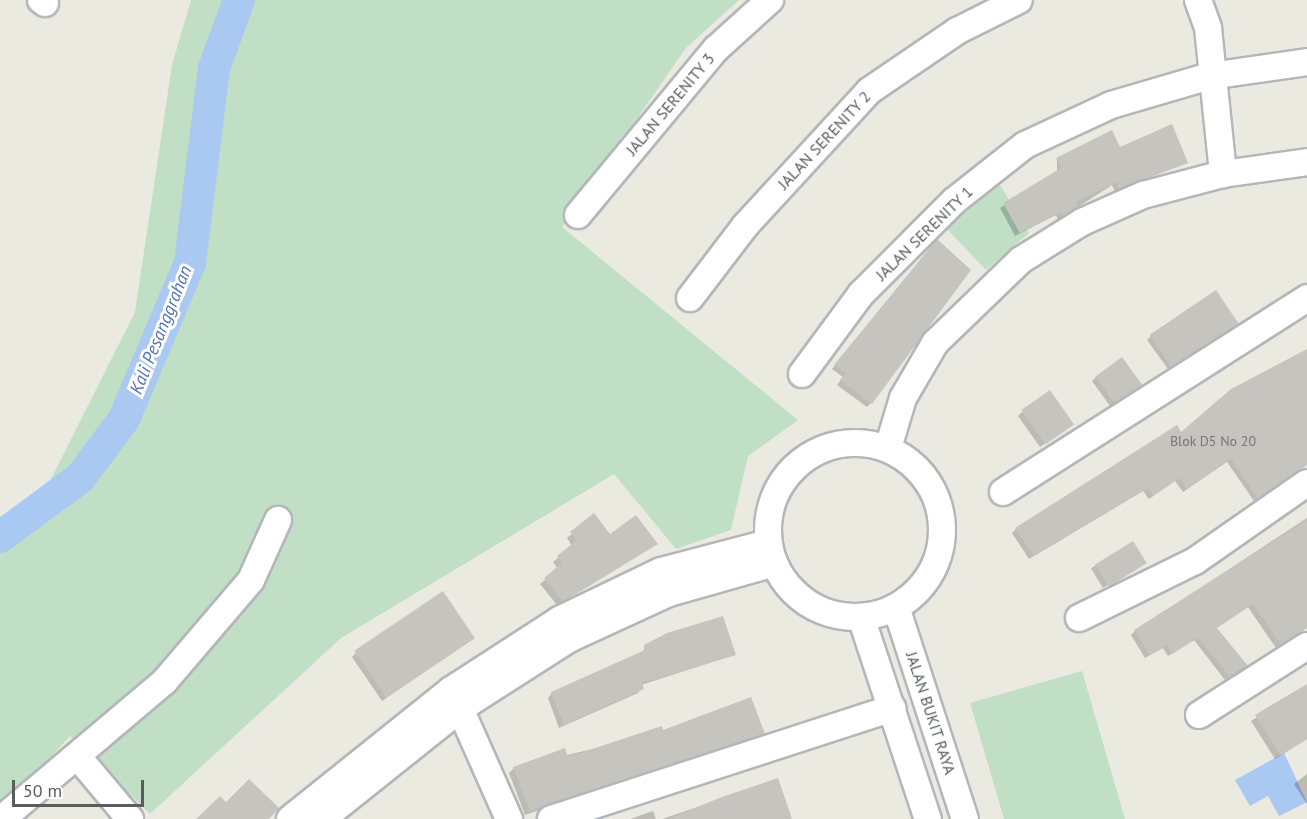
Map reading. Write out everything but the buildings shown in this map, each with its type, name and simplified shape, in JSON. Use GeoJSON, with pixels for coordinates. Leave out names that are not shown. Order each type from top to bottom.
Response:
{"type":"FeatureCollection","features":[{"type":"Feature","properties":{"kind":"street","name":"JALAN SERENITY 3"},"geometry":{"type":"LineString","coordinates":[[578,215],[716,49],[770,0]]}},
{"type":"Feature","properties":{"kind":"street","name":"JALAN SERENITY 2"},"geometry":{"type":"LineString","coordinates":[[690,298],[745,226],[869,91],[957,30],[1019,0]]}},
{"type":"Feature","properties":{"kind":"street"},"geometry":{"type":"LineString","coordinates":[[1198,0],[1208,28],[1210,76],[1223,174]]}},
{"type":"Feature","properties":{"kind":"street","name":"JALAN SERENITY 1"},"geometry":{"type":"LineString","coordinates":[[802,374],[861,294],[954,201],[1025,145],[1111,105],[1210,76],[1307,62]]}},
{"type":"Feature","properties":{"kind":"street"},"geometry":{"type":"LineString","coordinates":[[888,448],[903,398],[935,343],[1020,260],[1082,222],[1143,195],[1223,174],[1307,162]]}},
{"type":"Feature","properties":{"kind":"street"},"geometry":{"type":"LineString","coordinates":[[1003,492],[1307,298]]}},
{"type":"Feature","properties":{"kind":"street"},"geometry":{"type":"LineString","coordinates":[[843,442],[888,448],[928,482],[943,533],[936,563],[926,580],[896,608],[861,617],[834,615],[809,604],[771,553],[768,513],[778,486],[796,464],[843,442]]}},
{"type":"Feature","properties":{"kind":"street"},"geometry":{"type":"LineString","coordinates":[[1079,618],[1195,561],[1307,483]]}},
{"type":"Feature","properties":{"kind":"street"},"geometry":{"type":"LineString","coordinates":[[10,812],[78,758],[164,682],[222,619],[250,580],[278,520]]}},
{"type":"Feature","properties":{"kind":"street"},"geometry":{"type":"LineString","coordinates":[[290,819],[456,699],[613,590],[660,571],[771,553]]}},
{"type":"Feature","properties":{"kind":"street","name":"JALAN BUKIT RAYA"},"geometry":{"type":"LineString","coordinates":[[896,608],[965,819]]}},
{"type":"Feature","properties":{"kind":"street"},"geometry":{"type":"LineString","coordinates":[[861,617],[928,819]]}},
{"type":"Feature","properties":{"kind":"street"},"geometry":{"type":"LineString","coordinates":[[1199,715],[1307,646]]}},
{"type":"Feature","properties":{"kind":"street"},"geometry":{"type":"LineString","coordinates":[[322,819],[456,699]]}},
{"type":"Feature","properties":{"kind":"street"},"geometry":{"type":"LineString","coordinates":[[456,699],[509,819]]}},
{"type":"Feature","properties":{"kind":"street"},"geometry":{"type":"LineString","coordinates":[[551,819],[892,708]]}},
{"type":"Feature","properties":{"kind":"street"},"geometry":{"type":"LineString","coordinates":[[78,758],[130,819]]}},
{"type":"Feature","properties":{"kind":"green space"},"geometry":{"type":"Polygon","coordinates":[[[191,0],[739,0],[686,48],[562,227],[798,420],[748,456],[731,530],[676,549],[614,474],[341,638],[150,814],[70,736],[0,812],[0,518],[46,489],[135,312],[172,65],[191,0]]]}},
{"type":"Feature","properties":{"kind":"green space"},"geometry":{"type":"Polygon","coordinates":[[[997,180],[1029,233],[986,270],[945,227],[997,180]]]}},
{"type":"Feature","properties":{"kind":"green space"},"geometry":{"type":"Polygon","coordinates":[[[1082,671],[1125,819],[1004,819],[970,703],[1082,671]]]}},
{"type":"Feature","properties":{"kind":"water"},"geometry":{"type":"Polygon","coordinates":[[[1284,753],[1307,802],[1279,816],[1268,796],[1250,806],[1235,780],[1284,753]]]}},
{"type":"Feature","properties":{"kind":"waterway","name":"Kali Pesanggrahan"},"geometry":{"type":"LineString","coordinates":[[0,537],[80,478],[124,419],[190,263],[214,68],[239,0]]}}]}
